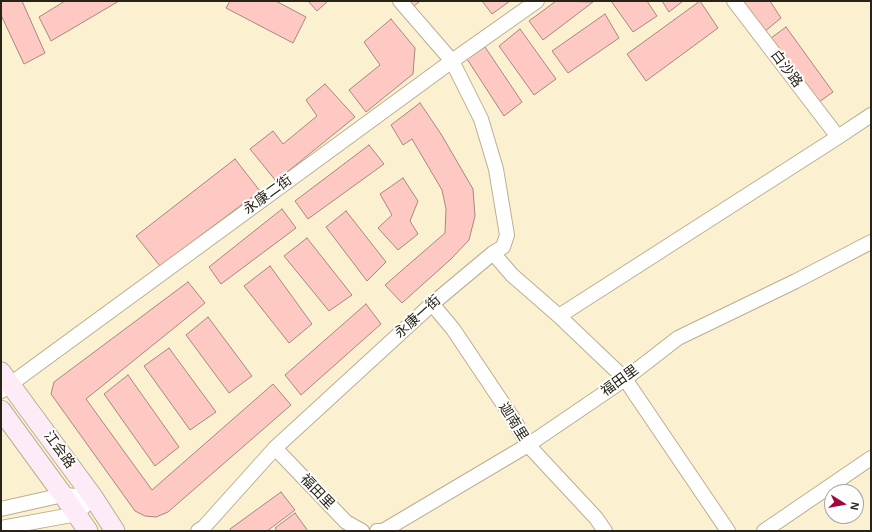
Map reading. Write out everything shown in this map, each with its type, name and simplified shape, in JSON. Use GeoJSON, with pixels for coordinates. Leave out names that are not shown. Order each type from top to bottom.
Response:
{"type":"FeatureCollection","features":[{"type":"Feature","properties":{"kind":"main road","name":"江会路"},"geometry":{"type":"LineString","coordinates":[[4,382],[93,497],[115,531]]}},
{"type":"Feature","properties":{"kind":"main road","name":"江会路"},"geometry":{"type":"LineString","coordinates":[[1,410],[88,531]]}},
{"type":"Feature","properties":{"kind":"street","name":"永康一街"},"geometry":{"type":"LineString","coordinates":[[198,531],[204,527],[275,448],[432,304],[493,253],[503,247],[507,235],[496,169],[481,120],[452,61],[400,1]]}},
{"type":"Feature","properties":{"kind":"street","name":"永康二街"},"geometry":{"type":"LineString","coordinates":[[4,382],[537,1]]}},
{"type":"Feature","properties":{"kind":"street","name":"白沙路"},"geometry":{"type":"LineString","coordinates":[[734,1],[838,137]]}},
{"type":"Feature","properties":{"kind":"street"},"geometry":{"type":"LineString","coordinates":[[559,316],[871,115]]}},
{"type":"Feature","properties":{"kind":"street","name":"福田里"},"geometry":{"type":"LineString","coordinates":[[377,531],[383,530],[528,445],[625,379],[678,338],[796,281],[871,242]]}},
{"type":"Feature","properties":{"kind":"street"},"geometry":{"type":"LineString","coordinates":[[493,253],[512,275],[559,316],[625,379],[728,531]]}},
{"type":"Feature","properties":{"kind":"street","name":"迦南里"},"geometry":{"type":"LineString","coordinates":[[432,304],[453,329],[514,420],[528,445],[596,518],[605,531]]}},
{"type":"Feature","properties":{"kind":"street","name":"福田里"},"geometry":{"type":"LineString","coordinates":[[275,448],[346,522],[362,531]]}},
{"type":"Feature","properties":{"kind":"street"},"geometry":{"type":"LineString","coordinates":[[764,531],[871,458]]}},
{"type":"Feature","properties":{"kind":"street"},"geometry":{"type":"LineString","coordinates":[[1,509],[63,495],[93,497]]}},
{"type":"Feature","properties":{"kind":"street"},"geometry":{"type":"LineString","coordinates":[[1,528],[77,514],[93,497]]}},
{"type":"Feature","properties":{"kind":"building"},"geometry":{"type":"Polygon","coordinates":[[[1,1],[22,1],[45,53],[24,64],[1,15],[1,1]]]}},
{"type":"Feature","properties":{"kind":"building"},"geometry":{"type":"Polygon","coordinates":[[[65,1],[119,1],[51,41],[39,17],[65,1]]]}},
{"type":"Feature","properties":{"kind":"building"},"geometry":{"type":"Polygon","coordinates":[[[230,1],[276,1],[306,17],[293,43],[226,8],[230,1]]]}},
{"type":"Feature","properties":{"kind":"building"},"geometry":{"type":"Polygon","coordinates":[[[308,1],[328,1],[317,11],[308,1]]]}},
{"type":"Feature","properties":{"kind":"building"},"geometry":{"type":"Polygon","coordinates":[[[408,1],[420,1],[413,7],[408,1]]]}},
{"type":"Feature","properties":{"kind":"building"},"geometry":{"type":"Polygon","coordinates":[[[482,1],[510,1],[492,14],[482,1]]]}},
{"type":"Feature","properties":{"kind":"building"},"geometry":{"type":"Polygon","coordinates":[[[556,1],[593,2],[543,40],[529,21],[556,1]]]}},
{"type":"Feature","properties":{"kind":"building"},"geometry":{"type":"Polygon","coordinates":[[[611,1],[647,1],[657,16],[633,32],[611,1]]]}},
{"type":"Feature","properties":{"kind":"building"},"geometry":{"type":"Polygon","coordinates":[[[662,1],[683,1],[669,12],[662,1]]]}},
{"type":"Feature","properties":{"kind":"building"},"geometry":{"type":"Polygon","coordinates":[[[700,1],[718,28],[646,81],[627,54],[700,1]]]}},
{"type":"Feature","properties":{"kind":"building"},"geometry":{"type":"Polygon","coordinates":[[[741,1],[770,1],[781,18],[764,32],[741,1]]]}},
{"type":"Feature","properties":{"kind":"building"},"geometry":{"type":"Polygon","coordinates":[[[605,14],[619,38],[568,73],[552,51],[605,14]]]}},
{"type":"Feature","properties":{"kind":"building"},"geometry":{"type":"Polygon","coordinates":[[[391,19],[415,48],[413,74],[366,112],[349,90],[380,65],[364,42],[391,19]]]}},
{"type":"Feature","properties":{"kind":"building"},"geometry":{"type":"Polygon","coordinates":[[[786,27],[833,92],[819,102],[771,38],[786,27]]]}},
{"type":"Feature","properties":{"kind":"building"},"geometry":{"type":"Polygon","coordinates":[[[520,29],[556,79],[534,95],[499,46],[520,29]]]}},
{"type":"Feature","properties":{"kind":"building"},"geometry":{"type":"Polygon","coordinates":[[[485,47],[522,102],[504,116],[467,59],[485,47]]]}},
{"type":"Feature","properties":{"kind":"building"},"geometry":{"type":"Polygon","coordinates":[[[325,84],[355,117],[276,181],[250,149],[273,131],[283,144],[317,116],[306,100],[325,84]]]}},
{"type":"Feature","properties":{"kind":"building"},"geometry":{"type":"Polygon","coordinates":[[[420,103],[441,134],[473,189],[475,216],[469,240],[451,259],[402,303],[385,285],[445,233],[446,209],[442,190],[412,139],[403,145],[391,125],[420,103]]]}},
{"type":"Feature","properties":{"kind":"building"},"geometry":{"type":"Polygon","coordinates":[[[369,145],[384,164],[308,219],[295,201],[369,145]]]}},
{"type":"Feature","properties":{"kind":"building"},"geometry":{"type":"Polygon","coordinates":[[[235,159],[260,191],[160,266],[136,236],[235,159]]]}},
{"type":"Feature","properties":{"kind":"building"},"geometry":{"type":"Polygon","coordinates":[[[403,178],[418,201],[410,221],[418,234],[398,250],[378,228],[392,215],[380,194],[403,178]]]}},
{"type":"Feature","properties":{"kind":"building"},"geometry":{"type":"Polygon","coordinates":[[[282,209],[296,228],[221,284],[209,267],[282,209]]]}},
{"type":"Feature","properties":{"kind":"building"},"geometry":{"type":"Polygon","coordinates":[[[346,211],[386,262],[367,281],[326,227],[346,211]]]}},
{"type":"Feature","properties":{"kind":"building"},"geometry":{"type":"Polygon","coordinates":[[[307,238],[352,295],[329,311],[284,256],[307,238]]]}},
{"type":"Feature","properties":{"kind":"building"},"geometry":{"type":"Polygon","coordinates":[[[270,266],[312,324],[289,343],[244,286],[270,266]]]}},
{"type":"Feature","properties":{"kind":"building"},"geometry":{"type":"Polygon","coordinates":[[[188,282],[205,303],[86,399],[152,490],[273,384],[291,405],[168,512],[156,517],[145,516],[135,511],[51,394],[54,382],[188,282]]]}},
{"type":"Feature","properties":{"kind":"building"},"geometry":{"type":"Polygon","coordinates":[[[366,304],[381,324],[301,395],[285,375],[366,304]]]}},
{"type":"Feature","properties":{"kind":"building"},"geometry":{"type":"Polygon","coordinates":[[[208,317],[252,376],[229,393],[186,335],[208,317]]]}},
{"type":"Feature","properties":{"kind":"building"},"geometry":{"type":"Polygon","coordinates":[[[169,348],[216,412],[190,430],[144,366],[169,348]]]}},
{"type":"Feature","properties":{"kind":"building"},"geometry":{"type":"Polygon","coordinates":[[[128,375],[179,447],[155,466],[104,394],[128,375]]]}},
{"type":"Feature","properties":{"kind":"building"},"geometry":{"type":"Polygon","coordinates":[[[281,492],[295,510],[267,531],[231,531],[230,529],[281,492]]]}},
{"type":"Feature","properties":{"kind":"building"},"geometry":{"type":"Polygon","coordinates":[[[295,513],[308,531],[277,531],[275,528],[295,513]]]}}]}
